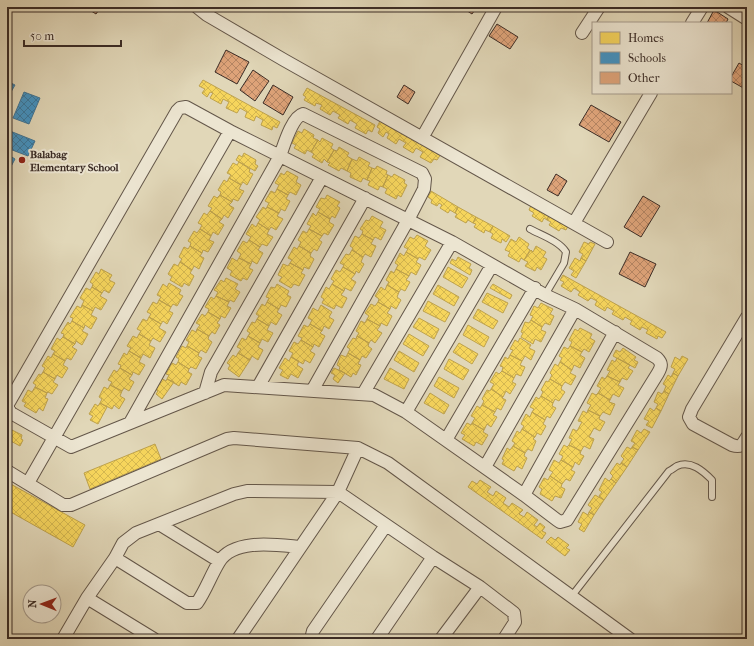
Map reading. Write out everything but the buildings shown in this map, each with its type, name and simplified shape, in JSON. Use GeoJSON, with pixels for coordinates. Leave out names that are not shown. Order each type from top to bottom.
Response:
{"type":"FeatureCollection","features":[{"type":"Feature","properties":{"kind":"street"},"geometry":{"type":"LineString","coordinates":[[197,7],[206,15],[284,60],[607,242]]}},
{"type":"Feature","properties":{"kind":"street"},"geometry":{"type":"LineString","coordinates":[[422,138],[496,7]]}},
{"type":"Feature","properties":{"kind":"street"},"geometry":{"type":"LineString","coordinates":[[582,34],[598,7]]}},
{"type":"Feature","properties":{"kind":"street"},"geometry":{"type":"LineString","coordinates":[[693,22],[702,7]]}},
{"type":"Feature","properties":{"kind":"street"},"geometry":{"type":"LineString","coordinates":[[728,7],[747,19]]}},
{"type":"Feature","properties":{"kind":"street"},"geometry":{"type":"LineString","coordinates":[[574,223],[650,94]]}},
{"type":"Feature","properties":{"kind":"street"},"geometry":{"type":"LineString","coordinates":[[186,107],[230,131],[452,242],[575,309],[615,332],[661,362],[661,367],[658,373],[567,520],[560,522],[406,412],[374,395],[224,385],[71,447],[11,413],[8,408],[8,404],[177,111],[180,108],[186,107]]}},
{"type":"Feature","properties":{"kind":"street"},"geometry":{"type":"LineString","coordinates":[[130,423],[280,156],[288,133],[298,117],[303,114],[422,173],[426,179],[424,189],[408,220],[312,391]]}},
{"type":"Feature","properties":{"kind":"street"},"geometry":{"type":"LineString","coordinates":[[28,483],[230,131]]}},
{"type":"Feature","properties":{"kind":"street"},"geometry":{"type":"LineString","coordinates":[[205,393],[211,372],[322,177]]}},
{"type":"Feature","properties":{"kind":"street"},"geometry":{"type":"LineString","coordinates":[[258,387],[365,198]]}},
{"type":"Feature","properties":{"kind":"street"},"geometry":{"type":"LineString","coordinates":[[363,394],[452,242]]}},
{"type":"Feature","properties":{"kind":"street"},"geometry":{"type":"LineString","coordinates":[[406,412],[492,265]]}},
{"type":"Feature","properties":{"kind":"street"},"geometry":{"type":"LineString","coordinates":[[446,440],[540,291]]}},
{"type":"Feature","properties":{"kind":"street"},"geometry":{"type":"LineString","coordinates":[[485,467],[575,309]]}},
{"type":"Feature","properties":{"kind":"street"},"geometry":{"type":"LineString","coordinates":[[745,324],[692,409],[689,417],[693,424],[732,446],[742,446],[747,437]]}},
{"type":"Feature","properties":{"kind":"street"},"geometry":{"type":"LineString","coordinates":[[524,495],[615,332]]}},
{"type":"Feature","properties":{"kind":"street"},"geometry":{"type":"LineString","coordinates":[[7,471],[62,505],[71,505],[227,439],[234,438],[358,448],[388,463],[630,639]]}},
{"type":"Feature","properties":{"kind":"street"},"geometry":{"type":"LineString","coordinates":[[238,639],[338,492],[358,448]]}},
{"type":"Feature","properties":{"kind":"street"},"geometry":{"type":"LineString","coordinates":[[63,639],[87,598],[115,558],[123,543],[136,533],[234,494],[247,492],[338,492],[480,587],[514,613],[515,622],[504,639]]}},
{"type":"Feature","properties":{"kind":"street"},"geometry":{"type":"LineString","coordinates":[[159,524],[220,561]]}},
{"type":"Feature","properties":{"kind":"street"},"geometry":{"type":"LineString","coordinates":[[313,639],[313,631],[386,525]]}},
{"type":"Feature","properties":{"kind":"street"},"geometry":{"type":"LineString","coordinates":[[115,558],[190,604],[197,603],[220,561],[234,549],[248,545],[300,547]]}},
{"type":"Feature","properties":{"kind":"street"},"geometry":{"type":"LineString","coordinates":[[377,639],[433,557]]}},
{"type":"Feature","properties":{"kind":"street"},"geometry":{"type":"LineString","coordinates":[[442,639],[480,587]]}},
{"type":"Feature","properties":{"kind":"street"},"geometry":{"type":"LineString","coordinates":[[87,598],[154,639]]}},
{"type":"Feature","properties":{"kind":"lane"},"geometry":{"type":"LineString","coordinates":[[530,229],[557,243],[563,247],[566,252],[564,263],[540,291]]}},
{"type":"Feature","properties":{"kind":"lane"},"geometry":{"type":"LineString","coordinates":[[571,597],[669,471],[678,465],[689,465],[700,469],[712,480],[712,497]]}},
{"type":"Feature","properties":{"kind":"place","name":"Balabag Elementary School"},"geometry":{"type":"Point","coordinates":[22,160]}}]}
